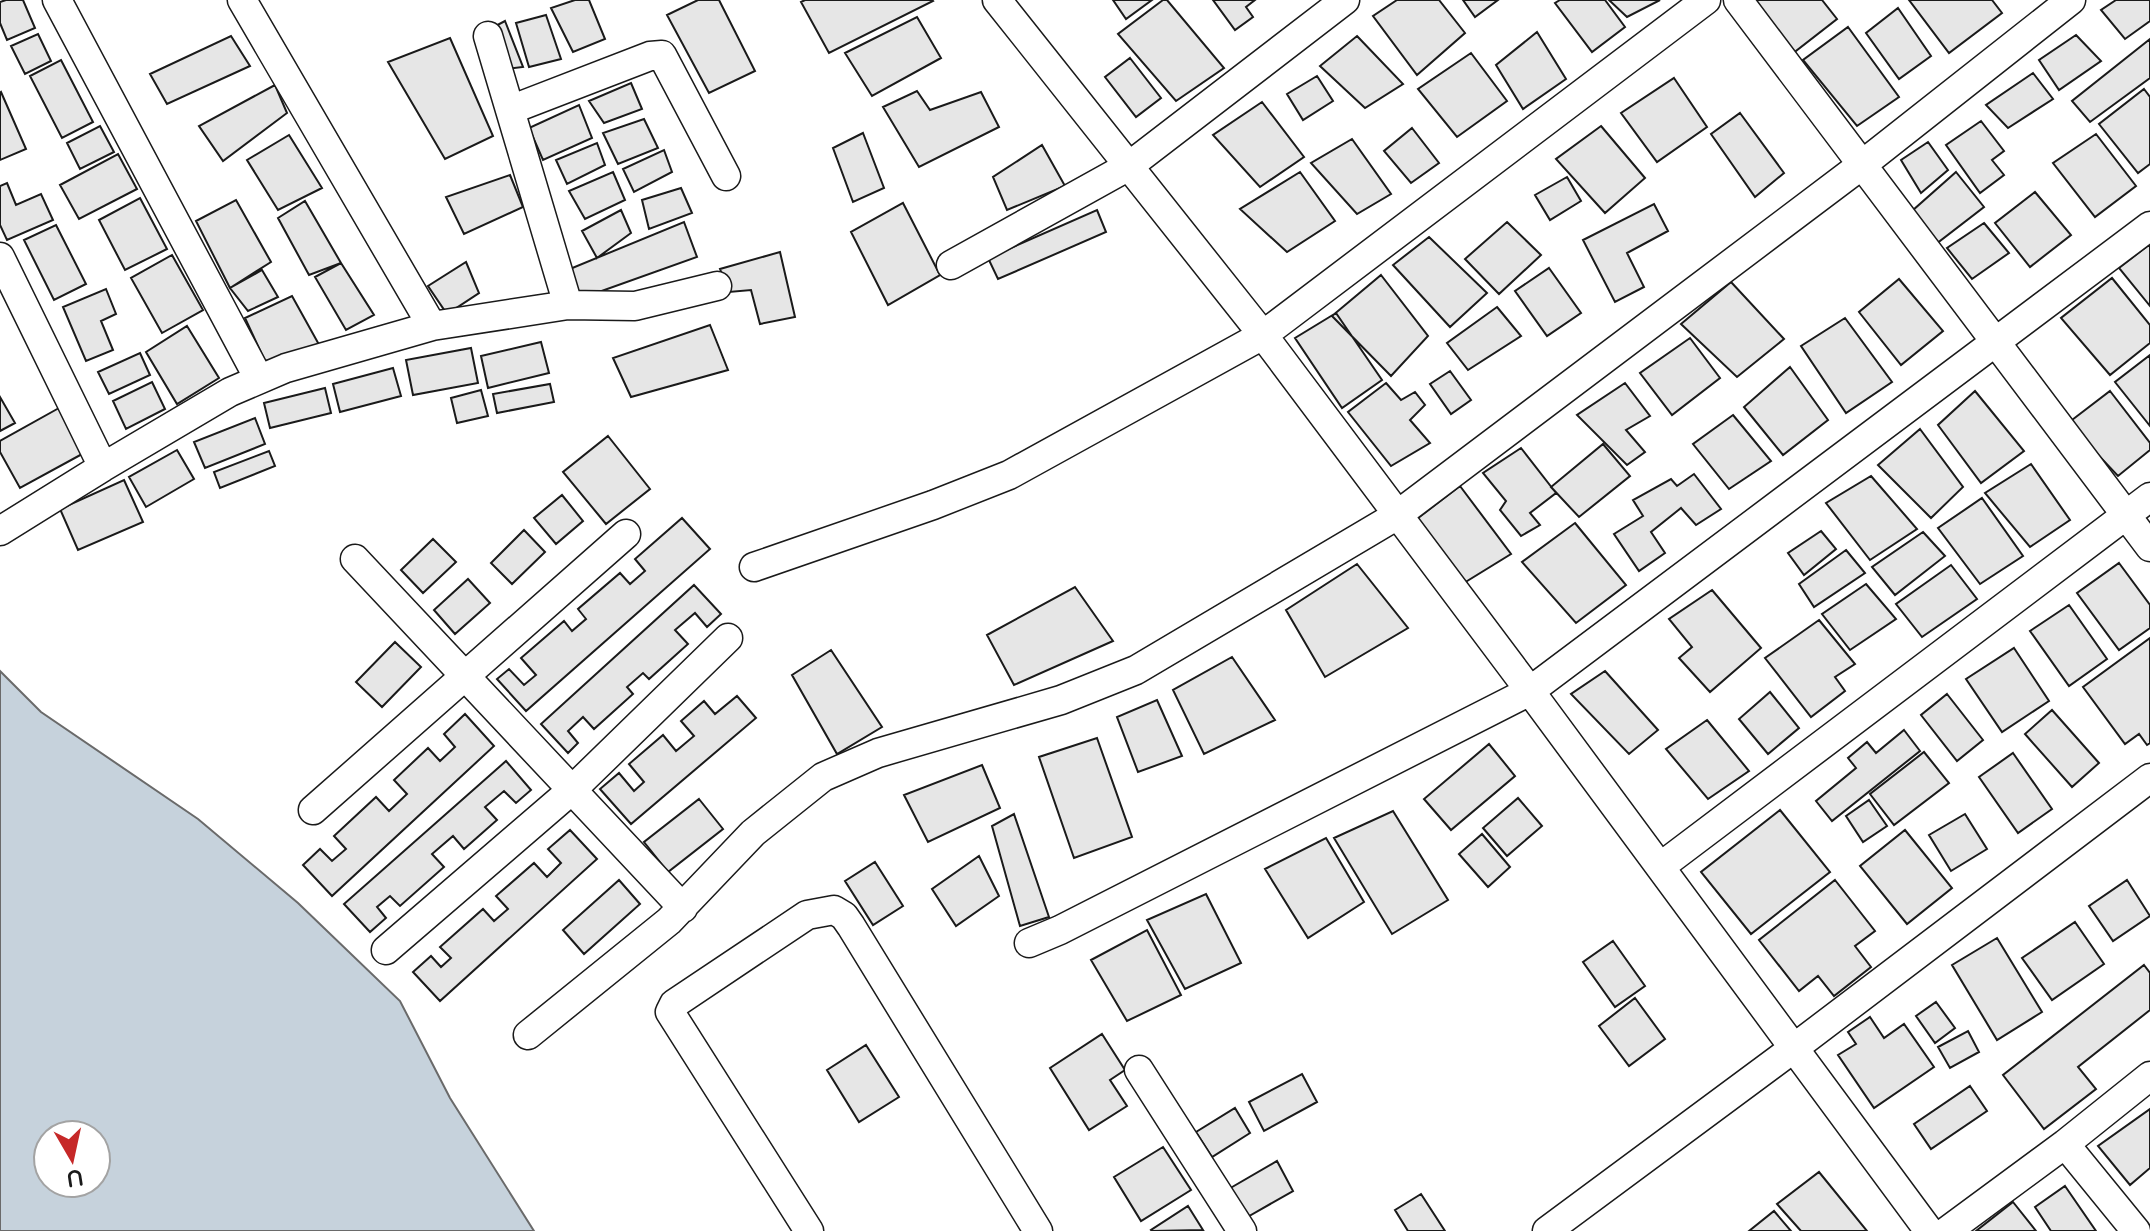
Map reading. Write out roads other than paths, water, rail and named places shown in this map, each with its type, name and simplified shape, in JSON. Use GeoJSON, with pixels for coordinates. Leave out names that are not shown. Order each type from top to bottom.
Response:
{"type":"FeatureCollection","features":[{"type":"Feature","properties":{"kind":"street"},"geometry":{"type":"LineString","coordinates":[[57,0],[259,379]]}},
{"type":"Feature","properties":{"kind":"street"},"geometry":{"type":"LineString","coordinates":[[242,0],[432,326]]}},
{"type":"Feature","properties":{"kind":"street"},"geometry":{"type":"LineString","coordinates":[[997,0],[1263,335],[1929,1231]]}},
{"type":"Feature","properties":{"kind":"street"},"geometry":{"type":"LineString","coordinates":[[951,265],[1129,166],[1345,0]]}},
{"type":"Feature","properties":{"kind":"street"},"geometry":{"type":"LineString","coordinates":[[754,567],[933,505],[1009,475],[1263,335],[1706,0]]}},
{"type":"Feature","properties":{"kind":"street"},"geometry":{"type":"LineString","coordinates":[[1738,0],[1998,341],[2150,547]]}},
{"type":"Feature","properties":{"kind":"street"},"geometry":{"type":"LineString","coordinates":[[528,1035],[683,908],[753,833],[823,777],[878,753],[1106,684],[1136,670],[1396,516],[1863,164],[2071,0]]}},
{"type":"Feature","properties":{"kind":"street"},"geometry":{"type":"LineString","coordinates":[[488,36],[568,305]]}},
{"type":"Feature","properties":{"kind":"street"},"geometry":{"type":"LineString","coordinates":[[510,110],[650,56],[662,55],[726,176]]}},
{"type":"Feature","properties":{"kind":"street"},"geometry":{"type":"LineString","coordinates":[[1029,943],[1530,691],[2150,226]]}},
{"type":"Feature","properties":{"kind":"street"},"geometry":{"type":"LineString","coordinates":[[0,257],[103,467]]}},
{"type":"Feature","properties":{"kind":"street"},"geometry":{"type":"LineString","coordinates":[[8,526],[230,392],[286,368],[432,326],[568,305],[635,306],[717,286]]}},
{"type":"Feature","properties":{"kind":"street"},"geometry":{"type":"LineString","coordinates":[[1660,867],[2150,497]]}},
{"type":"Feature","properties":{"kind":"street"},"geometry":{"type":"LineString","coordinates":[[313,810],[626,534]]}},
{"type":"Feature","properties":{"kind":"street"},"geometry":{"type":"LineString","coordinates":[[355,559],[683,908]]}},
{"type":"Feature","properties":{"kind":"street"},"geometry":{"type":"LineString","coordinates":[[386,950],[573,789],[728,638]]}},
{"type":"Feature","properties":{"kind":"street"},"geometry":{"type":"LineString","coordinates":[[1547,1231],[2150,778]]}},
{"type":"Feature","properties":{"kind":"street"},"geometry":{"type":"LineString","coordinates":[[809,1231],[670,1012],[674,1004],[807,915],[834,910],[844,916],[851,926],[1038,1231]]}},
{"type":"Feature","properties":{"kind":"street"},"geometry":{"type":"LineString","coordinates":[[1139,1070],[1242,1231]]}},
{"type":"Feature","properties":{"kind":"street"},"geometry":{"type":"LineString","coordinates":[[1947,1231],[2065,1144],[2150,1076]]}},
{"type":"Feature","properties":{"kind":"street"},"geometry":{"type":"LineString","coordinates":[[2065,1144],[2136,1231]]}}]}
